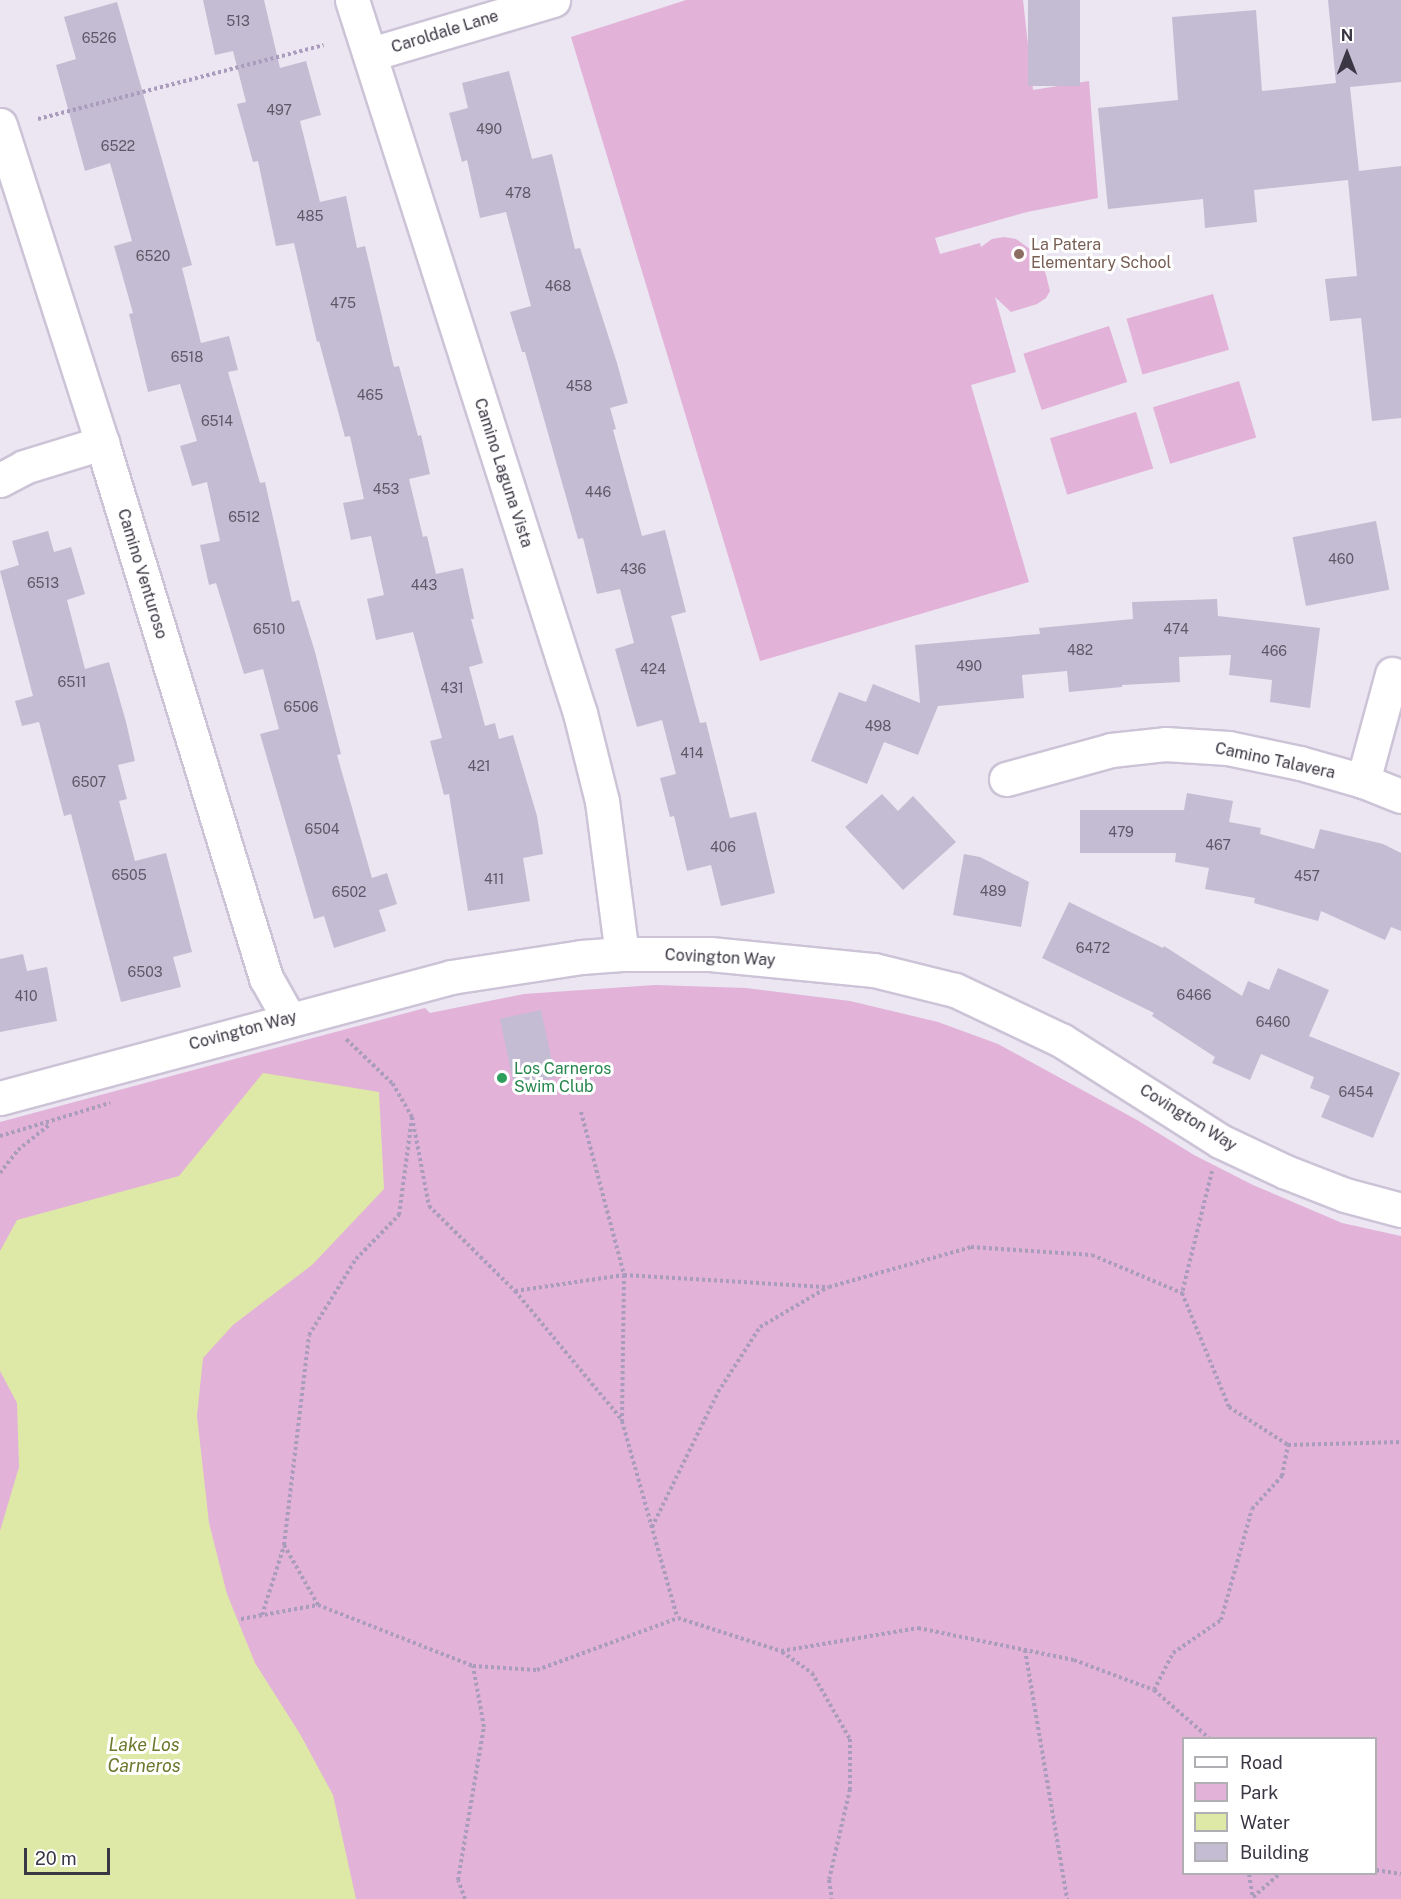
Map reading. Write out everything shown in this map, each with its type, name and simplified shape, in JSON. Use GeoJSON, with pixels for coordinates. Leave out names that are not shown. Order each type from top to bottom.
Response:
{"type":"FeatureCollection","features":[{"type":"Feature","properties":{"kind":"street","name":"Camino Laguna Vista"},"geometry":{"type":"LineString","coordinates":[[352,0],[580,713],[602,801],[622,954]]}},
{"type":"Feature","properties":{"kind":"street","name":"Caroldale Lane"},"geometry":{"type":"LineString","coordinates":[[371,54],[553,0]]}},
{"type":"Feature","properties":{"kind":"street","name":"Camino Venturoso"},"geometry":{"type":"LineString","coordinates":[[0,125],[102,443],[266,978],[289,1019]]}},
{"type":"Feature","properties":{"kind":"street"},"geometry":{"type":"LineString","coordinates":[[0,480],[24,467],[102,443]]}},
{"type":"Feature","properties":{"kind":"street"},"geometry":{"type":"LineString","coordinates":[[1363,781],[1392,674]]}},
{"type":"Feature","properties":{"kind":"street","name":"Camino Talavera"},"geometry":{"type":"LineString","coordinates":[[1006,779],[1111,750],[1165,744],[1227,748],[1300,764],[1363,781],[1401,796]]}},
{"type":"Feature","properties":{"kind":"street","name":"Covington Way"},"geometry":{"type":"LineString","coordinates":[[0,1098],[452,977],[542,962],[622,954],[710,954],[874,970],[954,990],[1061,1040],[1220,1141],[1286,1172],[1345,1195],[1401,1210]]}},
{"type":"Feature","properties":{"kind":"path"},"geometry":{"type":"LineString","coordinates":[[38,119],[324,45]]}},
{"type":"Feature","properties":{"kind":"path"},"geometry":{"type":"LineString","coordinates":[[346,1039],[392,1083],[412,1117],[429,1206],[515,1291],[622,1421]]}},
{"type":"Feature","properties":{"kind":"path"},"geometry":{"type":"LineString","coordinates":[[581,1112],[624,1275],[622,1421],[678,1618]]}},
{"type":"Feature","properties":{"kind":"path"},"geometry":{"type":"LineString","coordinates":[[262,1615],[284,1545],[309,1335],[356,1259],[399,1215],[412,1117]]}},
{"type":"Feature","properties":{"kind":"path"},"geometry":{"type":"LineString","coordinates":[[0,1173],[18,1150],[51,1122]]}},
{"type":"Feature","properties":{"kind":"path"},"geometry":{"type":"LineString","coordinates":[[1220,1141],[1182,1293],[1229,1407],[1288,1445],[1401,1442]]}},
{"type":"Feature","properties":{"kind":"path"},"geometry":{"type":"LineString","coordinates":[[652,1527],[718,1392],[760,1327],[829,1287],[972,1247],[1092,1255],[1182,1293]]}},
{"type":"Feature","properties":{"kind":"path"},"geometry":{"type":"LineString","coordinates":[[515,1291],[624,1275],[829,1287]]}},
{"type":"Feature","properties":{"kind":"path"},"geometry":{"type":"LineString","coordinates":[[1154,1690],[1173,1653],[1221,1620],[1252,1509],[1282,1476],[1288,1445]]}},
{"type":"Feature","properties":{"kind":"path"},"geometry":{"type":"LineString","coordinates":[[284,1545],[318,1605]]}},
{"type":"Feature","properties":{"kind":"path"},"geometry":{"type":"LineString","coordinates":[[241,1619],[318,1605],[473,1666],[537,1670],[678,1618],[781,1651],[813,1672],[850,1739],[850,1789],[829,1880],[832,1899]]}},
{"type":"Feature","properties":{"kind":"path"},"geometry":{"type":"LineString","coordinates":[[781,1651],[918,1628],[1074,1660],[1154,1690],[1208,1737]]}},
{"type":"Feature","properties":{"kind":"path"},"geometry":{"type":"LineString","coordinates":[[1025,1650],[1066,1899]]}},
{"type":"Feature","properties":{"kind":"path"},"geometry":{"type":"LineString","coordinates":[[465,1899],[458,1880],[484,1727],[473,1666]]}},
{"type":"Feature","properties":{"kind":"path"},"geometry":{"type":"LineString","coordinates":[[1377,1870],[1401,1874]]}},
{"type":"Feature","properties":{"kind":"path"},"geometry":{"type":"LineString","coordinates":[[1249,1875],[1253,1898]]}},
{"type":"Feature","properties":{"kind":"path"},"geometry":{"type":"LineString","coordinates":[[1253,1898],[1278,1875]]}},
{"type":"Feature","properties":{"kind":"green space"},"geometry":{"type":"Polygon","coordinates":[[[686,0],[1023,0],[1033,90],[1089,81],[1098,198],[1027,212],[935,238],[940,254],[980,243],[981,247],[992,239],[1004,237],[1016,239],[1030,249],[1042,264],[1046,275],[1050,291],[1046,298],[1037,304],[1011,312],[995,297],[1016,372],[971,385],[1029,582],[760,661],[571,37],[686,0]]]}},
{"type":"Feature","properties":{"kind":"green space"},"geometry":{"type":"Polygon","coordinates":[[[1213,294],[1229,350],[1142,375],[1126,319],[1213,294]]]}},
{"type":"Feature","properties":{"kind":"green space"},"geometry":{"type":"Polygon","coordinates":[[[1109,326],[1127,382],[1042,410],[1023,354],[1109,326]]]}},
{"type":"Feature","properties":{"kind":"green space"},"geometry":{"type":"Polygon","coordinates":[[[1239,381],[1256,437],[1170,464],[1153,407],[1239,381]]]}},
{"type":"Feature","properties":{"kind":"green space"},"geometry":{"type":"Polygon","coordinates":[[[1136,412],[1153,468],[1067,495],[1050,438],[1136,412]]]}},
{"type":"Feature","properties":{"kind":"green space"},"geometry":{"type":"Polygon","coordinates":[[[655,985],[746,988],[850,1001],[938,1022],[998,1044],[1137,1120],[1194,1155],[1253,1185],[1342,1223],[1401,1236],[1401,1899],[0,1899],[0,1122],[425,1008],[430,1013],[524,994],[655,985]]]}},
{"type":"Feature","properties":{"kind":"water","name":"Lake Los Carneros"},"geometry":{"type":"Polygon","coordinates":[[[263,1073],[379,1092],[384,1189],[312,1265],[233,1325],[203,1358],[197,1416],[209,1523],[227,1594],[255,1663],[300,1734],[333,1795],[356,1899],[0,1899],[0,1531],[19,1467],[17,1403],[0,1371],[0,1251],[17,1220],[179,1176],[263,1073]]]}},
{"type":"Feature","properties":{"kind":"building"},"geometry":{"type":"Polygon","coordinates":[[[203,0],[264,0],[280,68],[306,61],[321,115],[300,121],[320,202],[346,196],[357,248],[365,246],[394,367],[399,366],[418,436],[421,435],[430,474],[409,479],[423,537],[427,536],[436,574],[463,568],[474,619],[471,619],[483,663],[469,667],[485,726],[495,723],[499,739],[513,735],[537,816],[543,854],[523,858],[530,901],[468,911],[449,794],[444,795],[430,741],[442,738],[413,632],[376,640],[367,599],[384,595],[371,536],[351,540],[343,503],[364,499],[350,436],[345,437],[319,341],[317,342],[294,243],[276,246],[258,161],[253,162],[237,104],[246,102],[233,51],[215,55],[203,0]]]}},
{"type":"Feature","properties":{"kind":"building"},"geometry":{"type":"Polygon","coordinates":[[[1028,0],[1080,0],[1080,86],[1028,86],[1028,0]]]}},
{"type":"Feature","properties":{"kind":"building"},"geometry":{"type":"Polygon","coordinates":[[[1328,0],[1401,0],[1401,82],[1350,87],[1359,171],[1401,166],[1401,418],[1372,421],[1361,318],[1330,321],[1325,279],[1357,276],[1348,180],[1254,190],[1257,222],[1205,228],[1203,199],[1108,209],[1098,108],[1178,100],[1172,17],[1256,10],[1262,91],[1336,83],[1328,0]]]}},
{"type":"Feature","properties":{"kind":"building"},"geometry":{"type":"Polygon","coordinates":[[[117,2],[192,265],[182,268],[201,343],[229,336],[238,370],[228,372],[260,483],[265,482],[292,602],[299,600],[315,652],[341,754],[337,755],[372,878],[387,873],[397,904],[379,910],[386,931],[334,948],[324,916],[314,919],[260,734],[279,729],[263,669],[244,674],[216,583],[209,585],[200,545],[220,541],[207,482],[192,486],[180,446],[197,441],[180,384],[148,392],[129,314],[133,313],[114,246],[132,241],[110,163],[85,171],[56,65],[76,59],[64,17],[117,2]]]}},
{"type":"Feature","properties":{"kind":"building"},"geometry":{"type":"Polygon","coordinates":[[[509,71],[532,159],[552,154],[575,249],[580,248],[617,363],[628,403],[610,408],[616,429],[613,430],[642,536],[665,530],[686,612],[671,616],[700,723],[706,722],[730,818],[756,812],[775,893],[721,906],[711,865],[687,871],[674,816],[670,817],[660,778],[676,774],[662,720],[637,727],[615,649],[634,643],[620,589],[597,594],[583,538],[578,539],[525,352],[522,352],[510,312],[531,306],[506,212],[480,218],[467,160],[462,162],[449,113],[468,108],[462,83],[509,71]]]}},
{"type":"Feature","properties":{"kind":"building"},"geometry":{"type":"Polygon","coordinates":[[[1376,521],[1389,590],[1306,606],[1293,537],[1376,521]]]}},
{"type":"Feature","properties":{"kind":"building"},"geometry":{"type":"Polygon","coordinates":[[[48,531],[54,552],[71,547],[85,594],[67,600],[85,669],[109,662],[126,722],[135,761],[118,765],[127,799],[119,801],[135,861],[166,853],[192,952],[173,957],[181,987],[121,1002],[71,814],[64,816],[39,722],[22,726],[15,701],[33,696],[0,571],[19,565],[12,541],[48,531]]]}},
{"type":"Feature","properties":{"kind":"building"},"geometry":{"type":"Polygon","coordinates":[[[1217,599],[1218,616],[1320,628],[1310,708],[1270,702],[1272,680],[1229,675],[1231,655],[1179,657],[1180,682],[1122,685],[1122,687],[1069,692],[1067,671],[1022,675],[1024,698],[938,706],[918,755],[884,742],[867,784],[811,761],[839,692],[866,702],[873,684],[920,703],[915,645],[1040,634],[1039,628],[1133,619],[1132,602],[1217,599]]]}},
{"type":"Feature","properties":{"kind":"building"},"geometry":{"type":"Polygon","coordinates":[[[1187,793],[1233,801],[1229,822],[1261,828],[1260,834],[1314,849],[1320,829],[1383,844],[1401,853],[1401,931],[1391,927],[1385,940],[1321,911],[1318,921],[1254,903],[1255,898],[1205,889],[1209,868],[1175,862],[1176,853],[1080,853],[1080,810],[1184,810],[1187,793]]]}},
{"type":"Feature","properties":{"kind":"building"},"geometry":{"type":"Polygon","coordinates":[[[882,794],[898,811],[913,796],[956,842],[903,890],[845,827],[882,794]]]}},
{"type":"Feature","properties":{"kind":"building"},"geometry":{"type":"Polygon","coordinates":[[[964,854],[980,857],[1029,882],[1021,927],[953,915],[964,854]]]}},
{"type":"Feature","properties":{"kind":"building"},"geometry":{"type":"Polygon","coordinates":[[[1069,902],[1163,948],[1164,946],[1242,996],[1248,981],[1269,990],[1278,968],[1329,990],[1309,1036],[1400,1073],[1373,1138],[1321,1117],[1330,1096],[1310,1088],[1314,1077],[1261,1054],[1250,1080],[1212,1063],[1215,1057],[1152,1016],[1154,1013],[1042,958],[1069,902]]]}},
{"type":"Feature","properties":{"kind":"building"},"geometry":{"type":"Polygon","coordinates":[[[23,954],[27,971],[47,967],[57,1021],[0,1032],[0,959],[23,954]]]}},
{"type":"Feature","properties":{"kind":"building"},"geometry":{"type":"Polygon","coordinates":[[[541,1010],[555,1077],[514,1086],[500,1019],[541,1010]]]}},
{"type":"Feature","properties":{"kind":"place","name":"La Patera Elementary School"},"geometry":{"type":"Point","coordinates":[1019,254]}},
{"type":"Feature","properties":{"kind":"place","name":"Los Carneros Swim Club"},"geometry":{"type":"Point","coordinates":[502,1078]}}]}
